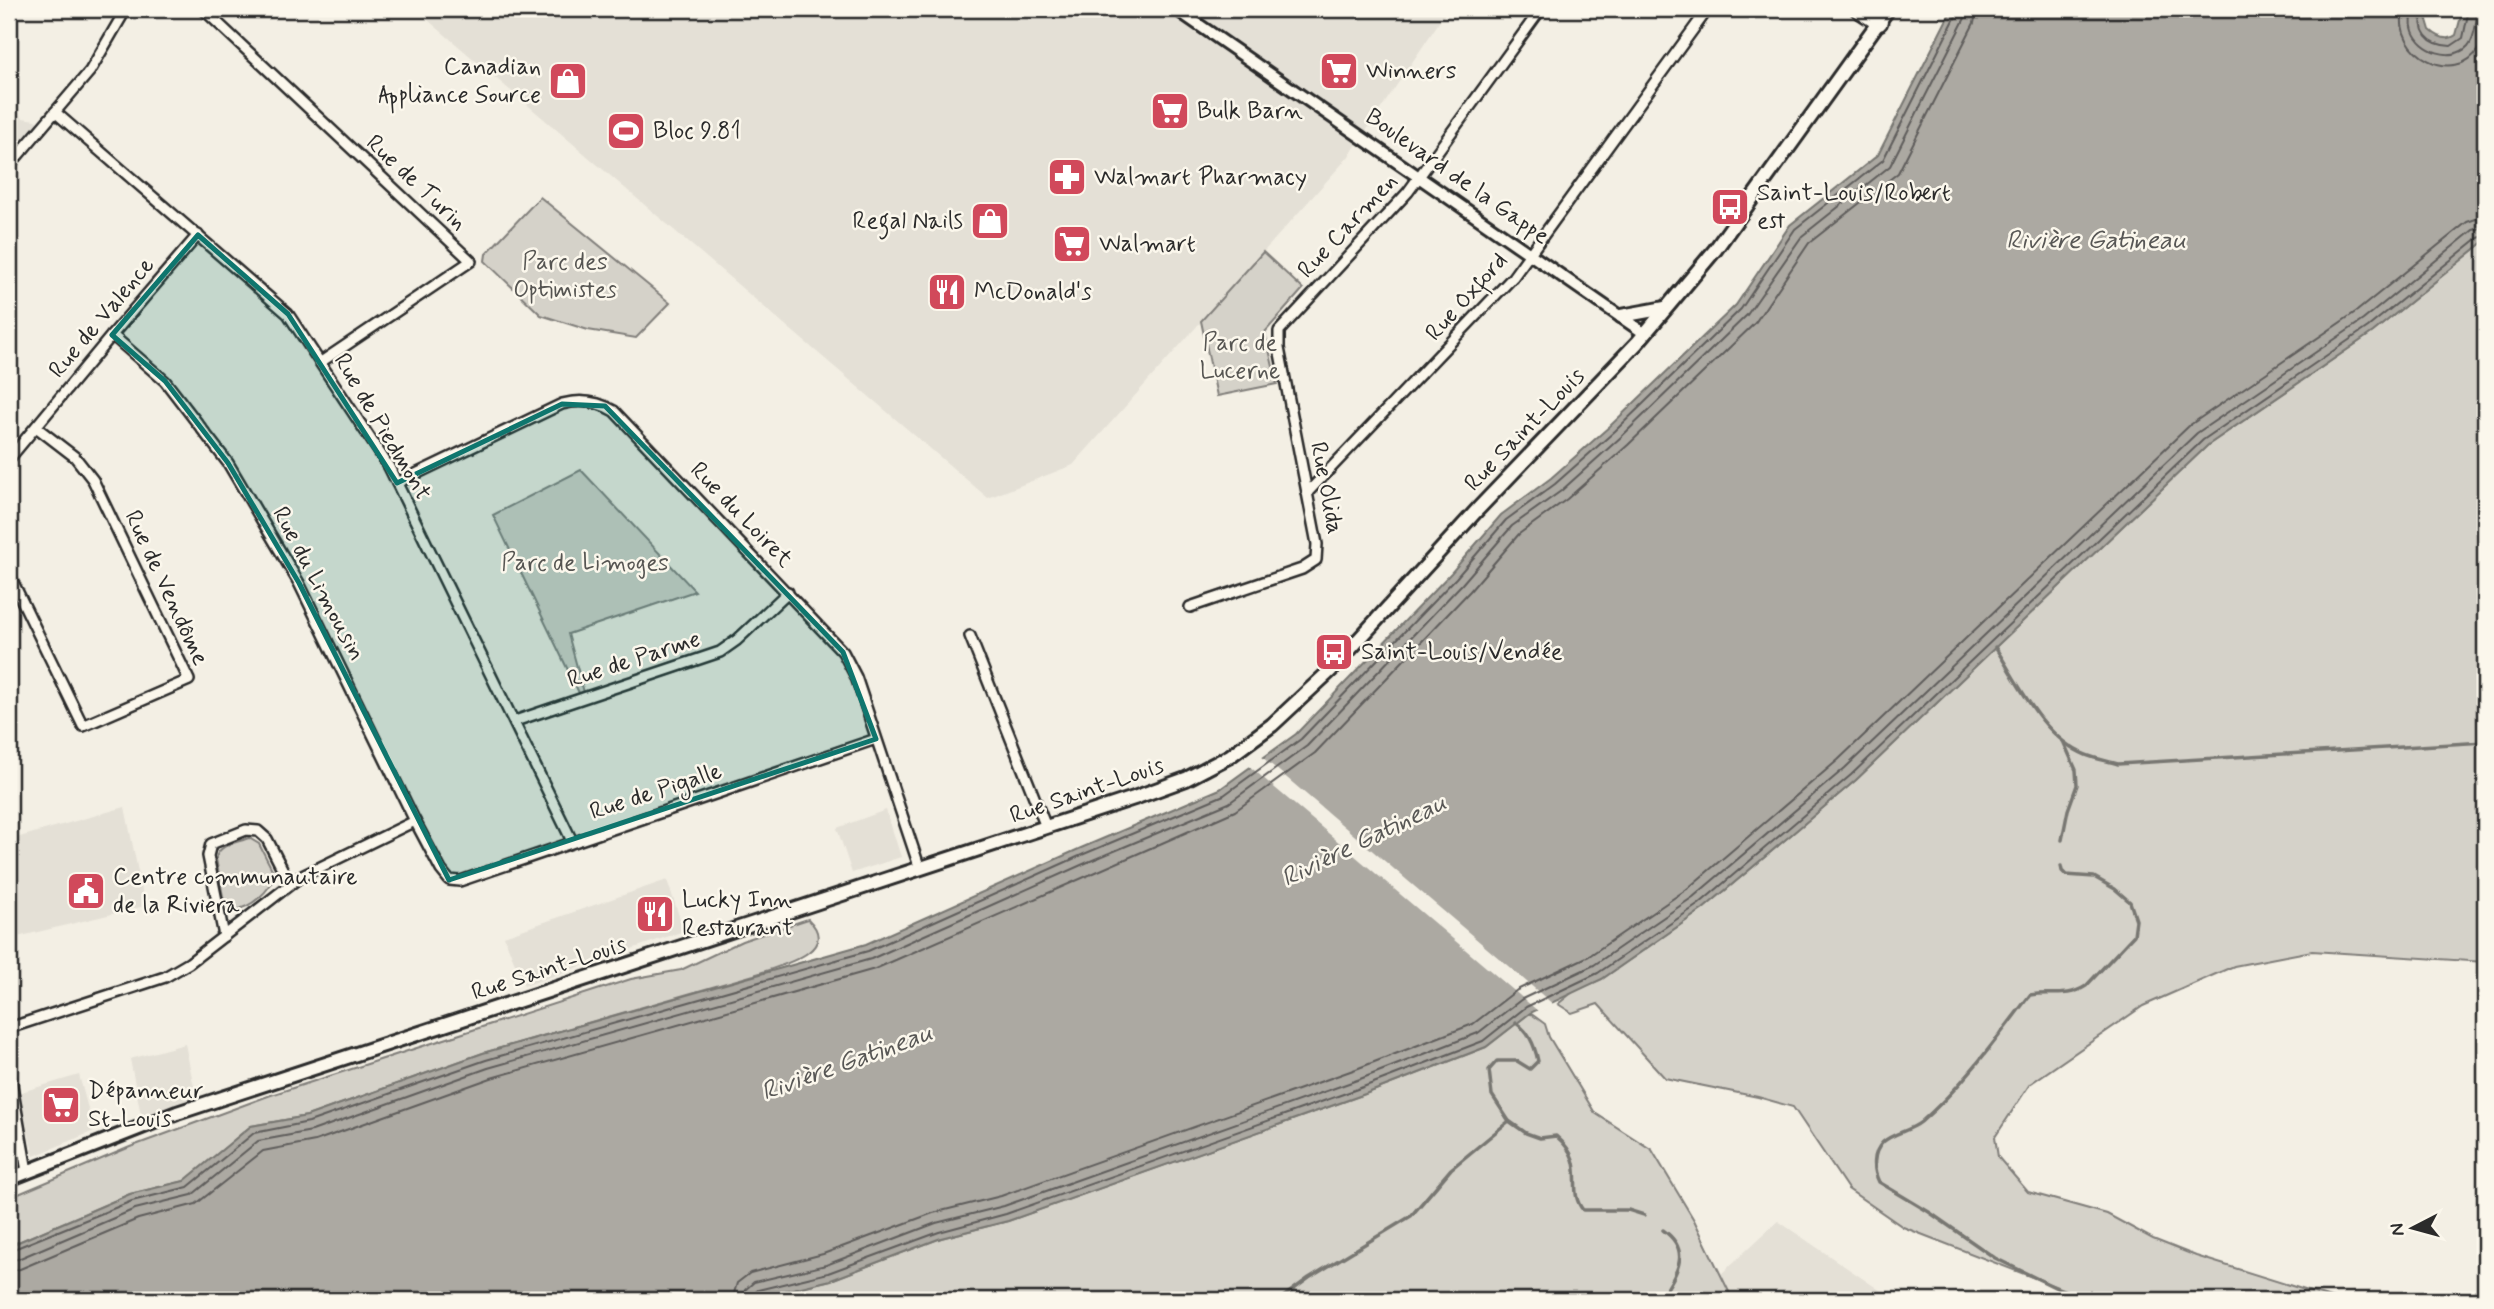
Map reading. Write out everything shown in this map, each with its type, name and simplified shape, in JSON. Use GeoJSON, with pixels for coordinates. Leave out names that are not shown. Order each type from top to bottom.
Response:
{"type":"FeatureCollection","features":[{"type":"Feature","properties":{"kind":"highway"},"geometry":{"type":"LineString","coordinates":[[1859,9],[1883,15]]}},
{"type":"Feature","properties":{"kind":"main road","name":"Rue Saint-Louis"},"geometry":{"type":"LineString","coordinates":[[9,1179],[177,1113],[1134,798],[1199,773],[1230,756],[1272,726],[1331,670],[1644,333],[1715,250],[1883,15]]}},
{"type":"Feature","properties":{"kind":"main road"},"geometry":{"type":"LineString","coordinates":[[1621,316],[1665,308]]}},
{"type":"Feature","properties":{"kind":"street"},"geometry":{"type":"LineString","coordinates":[[9,166],[90,71],[126,9]]}},
{"type":"Feature","properties":{"kind":"street","name":"Rue de Turin"},"geometry":{"type":"LineString","coordinates":[[203,9],[471,261],[321,362]]}},
{"type":"Feature","properties":{"kind":"street","name":"Boulevard de la Gappe"},"geometry":{"type":"LineString","coordinates":[[1176,9],[1644,333]]}},
{"type":"Feature","properties":{"kind":"street","name":"Rue Carmen"},"geometry":{"type":"LineString","coordinates":[[1279,331],[1408,192],[1541,9]]}},
{"type":"Feature","properties":{"kind":"street","name":"Rue Oxford"},"geometry":{"type":"LineString","coordinates":[[1308,492],[1498,295],[1708,9]]}},
{"type":"Feature","properties":{"kind":"street","name":"Rue de Piedmont"},"geometry":{"type":"LineString","coordinates":[[55,112],[282,307],[321,362],[397,483],[572,841]]}},
{"type":"Feature","properties":{"kind":"street","name":"Rue de Valence"},"geometry":{"type":"LineString","coordinates":[[9,459],[198,235]]}},
{"type":"Feature","properties":{"kind":"street","name":"Rue Olida"},"geometry":{"type":"LineString","coordinates":[[1190,607],[1311,565],[1316,560],[1318,551],[1278,342],[1279,331]]}},
{"type":"Feature","properties":{"kind":"street","name":"Rue du Limousin"},"geometry":{"type":"LineString","coordinates":[[112,335],[165,382],[228,463],[307,597],[415,821],[449,880]]}},
{"type":"Feature","properties":{"kind":"street","name":"Rue du Loiret"},"geometry":{"type":"LineString","coordinates":[[397,483],[549,408],[572,401],[595,402],[614,411],[843,652],[856,677],[920,869]]}},
{"type":"Feature","properties":{"kind":"street","name":"Rue de Vendôme"},"geometry":{"type":"LineString","coordinates":[[9,574],[83,726],[189,680],[93,480],[75,457],[36,426]]}},
{"type":"Feature","properties":{"kind":"street","name":"Rue de Parme"},"geometry":{"type":"LineString","coordinates":[[515,721],[720,652],[788,592]]}},
{"type":"Feature","properties":{"kind":"street"},"geometry":{"type":"LineString","coordinates":[[970,636],[1046,827]]}},
{"type":"Feature","properties":{"kind":"street","name":"Rue de Pigalle"},"geometry":{"type":"LineString","coordinates":[[449,880],[460,881],[876,739]]}},
{"type":"Feature","properties":{"kind":"street"},"geometry":{"type":"LineString","coordinates":[[9,1028],[166,977],[189,963],[300,877],[415,821]]}},
{"type":"Feature","properties":{"kind":"street"},"geometry":{"type":"LineString","coordinates":[[224,936],[208,856],[211,844],[246,830],[258,831],[267,839],[290,884]]}},
{"type":"Feature","properties":{"kind":"street"},"geometry":{"type":"LineString","coordinates":[[9,1069],[27,1171]]}},
{"type":"Feature","properties":{"kind":"highlighted area"},"geometry":{"type":"Polygon","coordinates":[[[198,235],[288,314],[397,483],[562,404],[605,406],[843,652],[876,739],[449,880],[299,583],[228,463],[165,381],[112,335],[198,235]]]}},
{"type":"Feature","properties":{"kind":"shaded area"},"geometry":{"type":"Polygon","coordinates":[[[415,9],[1448,9],[1349,156],[1073,465],[988,498],[415,9]]]}},
{"type":"Feature","properties":{"kind":"shaded area"},"geometry":{"type":"Polygon","coordinates":[[[9,106],[23,118],[35,120],[43,126],[9,166],[9,106]]]}},
{"type":"Feature","properties":{"kind":"shaded area"},"geometry":{"type":"Polygon","coordinates":[[[125,807],[145,906],[9,939],[9,840],[125,807]]]}},
{"type":"Feature","properties":{"kind":"shaded area"},"geometry":{"type":"Polygon","coordinates":[[[886,810],[901,857],[852,873],[837,828],[886,810]]]}},
{"type":"Feature","properties":{"kind":"shaded area"},"geometry":{"type":"Polygon","coordinates":[[[667,880],[684,931],[524,986],[504,936],[667,880]]]}},
{"type":"Feature","properties":{"kind":"shaded area"},"geometry":{"type":"Polygon","coordinates":[[[185,1044],[198,1106],[143,1125],[130,1059],[185,1044]]]}},
{"type":"Feature","properties":{"kind":"shaded area"},"geometry":{"type":"Polygon","coordinates":[[[79,1075],[94,1131],[34,1156],[18,1093],[79,1075]]]}},
{"type":"Feature","properties":{"kind":"shaded area"},"geometry":{"type":"Polygon","coordinates":[[[1778,1221],[1881,1291],[1902,1300],[1693,1300],[1778,1221]]]}},
{"type":"Feature","properties":{"kind":"green space","name":"Parc des Optimistes"},"geometry":{"type":"Polygon","coordinates":[[[540,197],[670,303],[636,338],[588,330],[541,315],[485,261],[486,254],[540,197]]]}},
{"type":"Feature","properties":{"kind":"green space"},"geometry":{"type":"Polygon","coordinates":[[[2485,241],[2485,962],[2312,951],[2234,966],[2143,1006],[2030,1084],[1995,1137],[1998,1157],[2028,1192],[2107,1214],[2153,1239],[2196,1256],[2337,1300],[2091,1300],[1903,1227],[1848,1189],[1793,1107],[1665,1078],[1598,1004],[1572,1013],[1558,1004],[1574,991],[1602,979],[1703,909],[1856,780],[2208,445],[2373,332],[2485,241]]]}},
{"type":"Feature","properties":{"kind":"green space","name":"Parc de Lucerne"},"geometry":{"type":"Polygon","coordinates":[[[1263,252],[1303,289],[1265,332],[1277,384],[1217,396],[1201,321],[1263,252]]]}},
{"type":"Feature","properties":{"kind":"green space","name":"Parc de Limoges"},"geometry":{"type":"Polygon","coordinates":[[[581,470],[695,591],[568,634],[585,696],[581,697],[493,515],[581,470]]]}},
{"type":"Feature","properties":{"kind":"green space"},"geometry":{"type":"Polygon","coordinates":[[[249,838],[259,844],[275,875],[259,898],[234,910],[224,902],[217,854],[224,847],[249,838]]]}},
{"type":"Feature","properties":{"kind":"green space"},"geometry":{"type":"Polygon","coordinates":[[[808,919],[816,931],[817,940],[812,949],[791,962],[483,1053],[307,1116],[251,1126],[185,1181],[130,1194],[9,1246],[9,1198],[130,1147],[271,1095],[631,979],[681,970],[742,941],[808,919]]]}},
{"type":"Feature","properties":{"kind":"green space"},"geometry":{"type":"Polygon","coordinates":[[[1530,1013],[1545,1024],[1549,1037],[1595,1113],[1652,1150],[1694,1220],[1733,1300],[746,1300],[831,1280],[941,1238],[1008,1221],[1365,1094],[1486,1047],[1530,1013]]]}},
{"type":"Feature","properties":{"kind":"water","name":"Rivière Gatineau"},"geometry":{"type":"Polygon","coordinates":[[[1952,9],[2430,9],[2427,20],[2430,30],[2439,37],[2446,38],[2456,35],[2463,9],[2485,9],[2485,241],[2373,332],[2208,445],[1856,780],[1703,909],[1602,979],[1530,1013],[1486,1047],[1365,1094],[1008,1221],[941,1238],[831,1280],[746,1300],[9,1300],[9,1246],[130,1194],[184,1181],[251,1126],[307,1116],[483,1053],[866,944],[1220,789],[1296,734],[1451,573],[1501,515],[1551,478],[1610,426],[1736,305],[1790,225],[1878,155],[1952,9]]]}},
{"type":"Feature","properties":{"kind":"pier"},"geometry":{"type":"Polygon","coordinates":[[[1261,756],[1554,1005],[1539,1012],[1248,765],[1261,756]]]}},
{"type":"Feature","properties":{"kind":"waterway"},"geometry":{"type":"LineString","coordinates":[[1995,647],[2033,708],[2057,736],[2086,755],[2118,764],[2485,742]]}},
{"type":"Feature","properties":{"kind":"waterway"},"geometry":{"type":"LineString","coordinates":[[2062,840],[2068,810],[2077,785],[2076,770],[2064,743]]}},
{"type":"Feature","properties":{"kind":"waterway"},"geometry":{"type":"LineString","coordinates":[[2061,866],[2066,875],[2094,877],[2115,889],[2130,902],[2136,920],[2134,935],[2086,986],[2065,994],[2030,995],[1979,1061],[1937,1108],[1917,1125],[1892,1136],[1879,1146],[1875,1167],[1879,1182],[1929,1212],[1995,1258],[2081,1300]]}},
{"type":"Feature","properties":{"kind":"waterway"},"geometry":{"type":"LineString","coordinates":[[1516,1023],[1531,1040],[1538,1061],[1530,1069],[1517,1061],[1497,1061],[1489,1070],[1492,1095],[1509,1121],[1526,1133],[1540,1138],[1556,1136],[1566,1147],[1575,1166],[1576,1193],[1583,1210],[1628,1210],[1644,1215]]}},
{"type":"Feature","properties":{"kind":"waterway"},"geometry":{"type":"LineString","coordinates":[[1279,1300],[1309,1278],[1411,1216],[1451,1169],[1509,1121]]}},
{"type":"Feature","properties":{"kind":"waterway"},"geometry":{"type":"LineString","coordinates":[[1660,1300],[1676,1273],[1680,1255],[1672,1238],[1663,1230]]}},
{"type":"Feature","properties":{"kind":"place","name":"Winners"},"geometry":{"type":"Point","coordinates":[1339,71]}},
{"type":"Feature","properties":{"kind":"place","name":"Canadian Appliance Source"},"geometry":{"type":"Point","coordinates":[568,81]}},
{"type":"Feature","properties":{"kind":"place","name":"Bulk Barn"},"geometry":{"type":"Point","coordinates":[1170,111]}},
{"type":"Feature","properties":{"kind":"place","name":"Bloc 9.81"},"geometry":{"type":"Point","coordinates":[626,131]}},
{"type":"Feature","properties":{"kind":"place","name":"Walmart Pharmacy"},"geometry":{"type":"Point","coordinates":[1067,177]}},
{"type":"Feature","properties":{"kind":"place","name":"Saint-Louis/Robert est"},"geometry":{"type":"Point","coordinates":[1730,207]}},
{"type":"Feature","properties":{"kind":"place","name":"Regal Nails"},"geometry":{"type":"Point","coordinates":[990,221]}},
{"type":"Feature","properties":{"kind":"place","name":"Walmart"},"geometry":{"type":"Point","coordinates":[1072,244]}},
{"type":"Feature","properties":{"kind":"place","name":"McDonald's"},"geometry":{"type":"Point","coordinates":[947,292]}},
{"type":"Feature","properties":{"kind":"place","name":"Saint-Louis/Vendée"},"geometry":{"type":"Point","coordinates":[1334,652]}},
{"type":"Feature","properties":{"kind":"place","name":"Centre communautaire de la Riviera"},"geometry":{"type":"Point","coordinates":[86,891]}},
{"type":"Feature","properties":{"kind":"place","name":"Lucky Inn Restaurant"},"geometry":{"type":"Point","coordinates":[655,914]}},
{"type":"Feature","properties":{"kind":"place","name":"Dépanneur St-Louis"},"geometry":{"type":"Point","coordinates":[61,1105]}}]}
